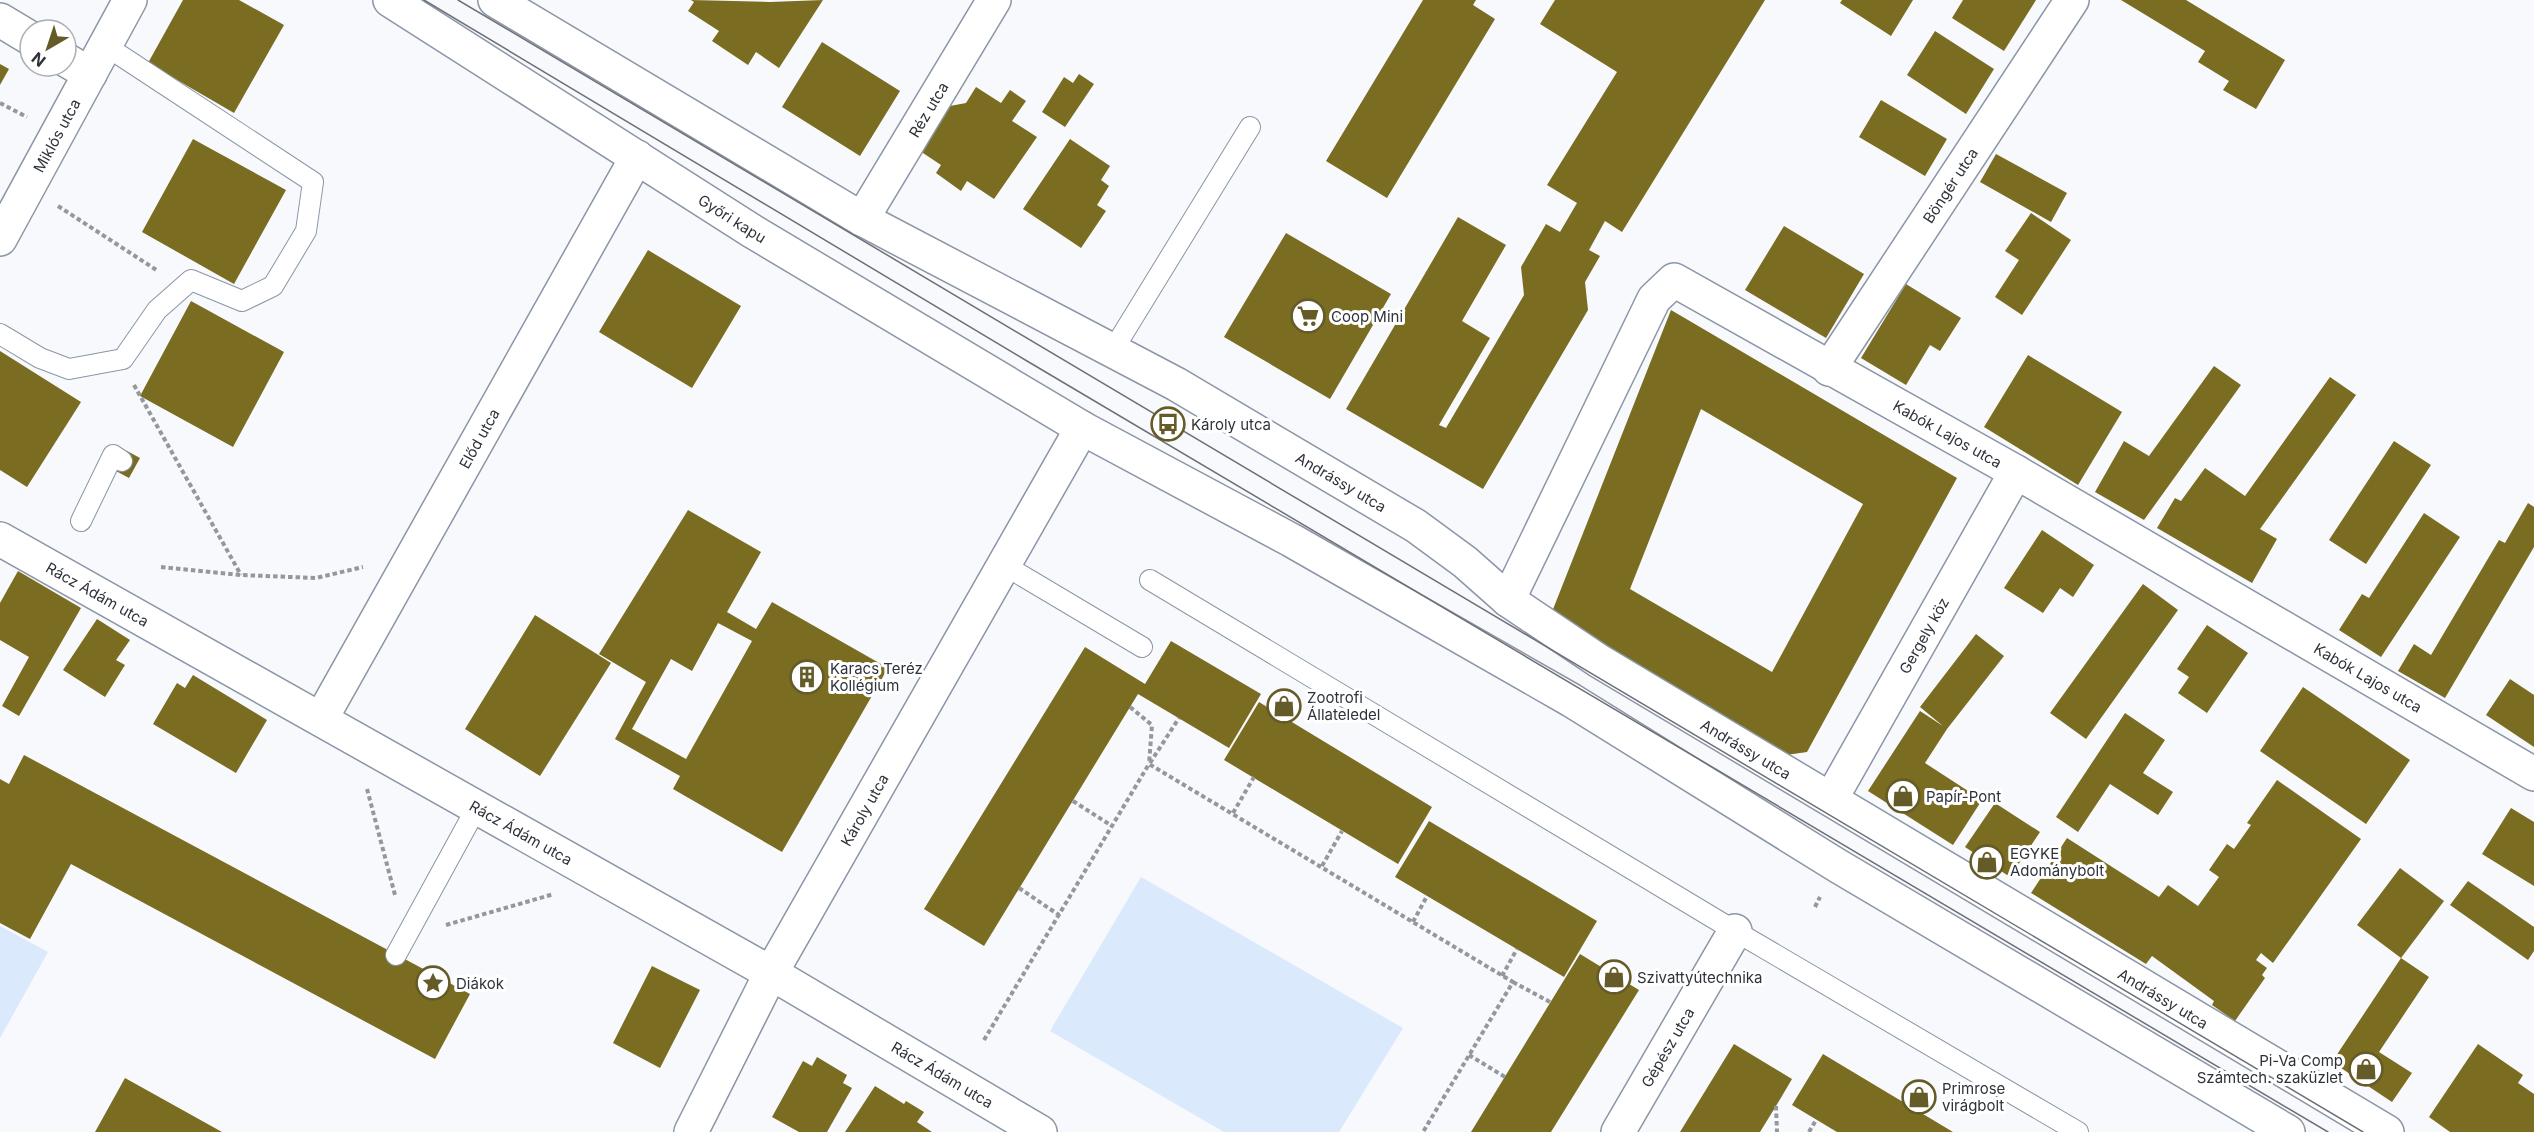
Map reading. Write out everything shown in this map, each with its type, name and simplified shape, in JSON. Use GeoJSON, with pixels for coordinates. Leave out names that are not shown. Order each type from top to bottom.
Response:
{"type":"FeatureCollection","features":[{"type":"Feature","properties":{"kind":"street","name":"Miklós utca"},"geometry":{"type":"LineString","coordinates":[[78,67],[106,46],[130,0]]}},
{"type":"Feature","properties":{"kind":"street","name":"Győri kapu"},"geometry":{"type":"LineString","coordinates":[[390,0],[752,231],[1082,428]]}},
{"type":"Feature","properties":{"kind":"street"},"geometry":{"type":"LineString","coordinates":[[495,0],[862,219],[1113,350]]}},
{"type":"Feature","properties":{"kind":"street","name":"Réz utca"},"geometry":{"type":"LineString","coordinates":[[862,219],[994,0]]}},
{"type":"Feature","properties":{"kind":"street","name":"Böngér utca"},"geometry":{"type":"LineString","coordinates":[[1829,369],[2072,0]]}},
{"type":"Feature","properties":{"kind":"street"},"geometry":{"type":"LineString","coordinates":[[0,21],[18,31]]}},
{"type":"Feature","properties":{"kind":"street","name":"Miklós utca"},"geometry":{"type":"LineString","coordinates":[[0,239],[73,78]]}},
{"type":"Feature","properties":{"kind":"street","name":"Előd utca"},"geometry":{"type":"LineString","coordinates":[[321,719],[636,157]]}},
{"type":"Feature","properties":{"kind":"street","name":"Kabók Lajos utca"},"geometry":{"type":"LineString","coordinates":[[1508,600],[1654,299],[1674,280],[2016,472],[2534,774]]}},
{"type":"Feature","properties":{"kind":"street","name":"Andrássy utca"},"geometry":{"type":"LineString","coordinates":[[1113,350],[1416,526],[1466,562],[1508,600],[1599,661],[2388,1132]]}},
{"type":"Feature","properties":{"kind":"street"},"geometry":{"type":"LineString","coordinates":[[1082,428],[1291,540],[1571,700],[1848,872],[2288,1132]]}},
{"type":"Feature","properties":{"kind":"street","name":"Károly utca"},"geometry":{"type":"LineString","coordinates":[[691,1132],[771,974],[1082,428]]}},
{"type":"Feature","properties":{"kind":"street","name":"Gergely köz"},"geometry":{"type":"LineString","coordinates":[[1831,799],[2016,472]]}},
{"type":"Feature","properties":{"kind":"street","name":"Rácz Ádám utca"},"geometry":{"type":"LineString","coordinates":[[0,538],[771,974],[1040,1132]]}},
{"type":"Feature","properties":{"kind":"street","name":"Gépész utca"},"geometry":{"type":"LineString","coordinates":[[1618,1132],[1735,931]]}},
{"type":"Feature","properties":{"kind":"lane"},"geometry":{"type":"LineString","coordinates":[[0,334],[40,358],[69,369],[123,359],[157,310],[191,280],[242,301],[273,286],[306,231],[313,182],[106,46]]}},
{"type":"Feature","properties":{"kind":"lane"},"geometry":{"type":"LineString","coordinates":[[1113,350],[1250,127]]}},
{"type":"Feature","properties":{"kind":"lane"},"geometry":{"type":"LineString","coordinates":[[81,521],[113,455],[122,461]]}},
{"type":"Feature","properties":{"kind":"lane"},"geometry":{"type":"LineString","coordinates":[[1004,566],[1142,647]]}},
{"type":"Feature","properties":{"kind":"lane"},"geometry":{"type":"LineString","coordinates":[[1150,580],[1735,931],[2078,1132]]}},
{"type":"Feature","properties":{"kind":"lane"},"geometry":{"type":"LineString","coordinates":[[396,955],[477,807]]}},
{"type":"Feature","properties":{"kind":"path"},"geometry":{"type":"LineString","coordinates":[[0,103],[30,119]]}},
{"type":"Feature","properties":{"kind":"path"},"geometry":{"type":"LineString","coordinates":[[48,200],[183,288]]}},
{"type":"Feature","properties":{"kind":"path"},"geometry":{"type":"LineString","coordinates":[[123,359],[139,396],[241,575]]}},
{"type":"Feature","properties":{"kind":"path"},"geometry":{"type":"LineString","coordinates":[[160,567],[241,575],[316,578],[363,567]]}},
{"type":"Feature","properties":{"kind":"path"},"geometry":{"type":"LineString","coordinates":[[1130,707],[1152,725],[1149,764]]}},
{"type":"Feature","properties":{"kind":"path"},"geometry":{"type":"LineString","coordinates":[[984,1040],[1149,764],[1179,718]]}},
{"type":"Feature","properties":{"kind":"path"},"geometry":{"type":"LineString","coordinates":[[354,738],[406,937],[603,879]]}},
{"type":"Feature","properties":{"kind":"path"},"geometry":{"type":"LineString","coordinates":[[1149,764],[1502,976],[1550,1002]]}},
{"type":"Feature","properties":{"kind":"path"},"geometry":{"type":"LineString","coordinates":[[1233,813],[1254,777]]}},
{"type":"Feature","properties":{"kind":"path"},"geometry":{"type":"LineString","coordinates":[[1072,801],[1112,826]]}},
{"type":"Feature","properties":{"kind":"path"},"geometry":{"type":"LineString","coordinates":[[1322,867],[1342,831]]}},
{"type":"Feature","properties":{"kind":"path"},"geometry":{"type":"LineString","coordinates":[[1019,888],[1059,915]]}},
{"type":"Feature","properties":{"kind":"path"},"geometry":{"type":"LineString","coordinates":[[1413,922],[1427,896]]}},
{"type":"Feature","properties":{"kind":"path"},"geometry":{"type":"LineString","coordinates":[[1502,976],[1517,949]]}},
{"type":"Feature","properties":{"kind":"path"},"geometry":{"type":"LineString","coordinates":[[1423,1132],[1513,982]]}},
{"type":"Feature","properties":{"kind":"path"},"geometry":{"type":"LineString","coordinates":[[1469,1055],[1505,1077]]}},
{"type":"Feature","properties":{"kind":"path"},"geometry":{"type":"LineString","coordinates":[[1776,1106],[1778,1132]]}},
{"type":"Feature","properties":{"kind":"path"},"geometry":{"type":"LineString","coordinates":[[1809,1132],[1816,1120]]}},
{"type":"Feature","properties":{"kind":"shaded area"},"geometry":{"type":"Polygon","coordinates":[[[1141,877],[1403,1028],[1339,1132],[1224,1132],[1050,1031],[1141,877]]]}},
{"type":"Feature","properties":{"kind":"shaded area"},"geometry":{"type":"Polygon","coordinates":[[[0,926],[48,952],[0,1038],[0,926]]]}},
{"type":"Feature","properties":{"kind":"building"},"geometry":{"type":"Polygon","coordinates":[[[183,0],[239,0],[284,25],[234,113],[148,63],[183,0]]]}},
{"type":"Feature","properties":{"kind":"building"},"geometry":{"type":"Polygon","coordinates":[[[691,0],[770,2],[823,0],[779,68],[756,52],[748,65],[712,41],[719,31],[688,11],[694,2],[691,0]]]}},
{"type":"Feature","properties":{"kind":"building"},"geometry":{"type":"Polygon","coordinates":[[[1423,0],[1476,0],[1473,5],[1495,19],[1387,198],[1326,161],[1423,0]]]}},
{"type":"Feature","properties":{"kind":"building"},"geometry":{"type":"Polygon","coordinates":[[[1555,0],[1765,0],[1622,232],[1605,221],[1589,250],[1600,256],[1585,282],[1588,310],[1483,489],[1346,409],[1458,217],[1506,245],[1462,321],[1490,338],[1439,425],[1446,428],[1524,295],[1521,267],[1546,224],[1560,232],[1577,203],[1547,185],[1617,72],[1540,24],[1555,0]]]}},
{"type":"Feature","properties":{"kind":"building"},"geometry":{"type":"Polygon","coordinates":[[[1842,0],[1913,0],[1891,36],[1840,3],[1842,0]]]}},
{"type":"Feature","properties":{"kind":"building"},"geometry":{"type":"Polygon","coordinates":[[[1963,0],[2036,0],[2004,51],[1952,18],[1963,0]]]}},
{"type":"Feature","properties":{"kind":"building"},"geometry":{"type":"Polygon","coordinates":[[[2121,0],[2186,0],[2285,60],[2256,109],[2223,90],[2229,81],[2198,62],[2205,51],[2121,0]]]}},
{"type":"Feature","properties":{"kind":"building"},"geometry":{"type":"Polygon","coordinates":[[[1935,31],[1994,69],[1966,114],[1907,75],[1935,31]]]}},
{"type":"Feature","properties":{"kind":"building"},"geometry":{"type":"Polygon","coordinates":[[[822,42],[900,91],[860,156],[782,107],[822,42]]]}},
{"type":"Feature","properties":{"kind":"building"},"geometry":{"type":"Polygon","coordinates":[[[0,64],[9,69],[0,85],[0,64]]]}},
{"type":"Feature","properties":{"kind":"building"},"geometry":{"type":"Polygon","coordinates":[[[1079,74],[1094,84],[1065,127],[1042,112],[1064,77],[1073,83],[1079,74]]]}},
{"type":"Feature","properties":{"kind":"building"},"geometry":{"type":"Polygon","coordinates":[[[976,87],[1001,103],[1010,90],[1026,101],[1012,121],[1037,137],[994,199],[967,181],[961,191],[936,173],[941,165],[920,151],[950,106],[966,103],[976,87]]]}},
{"type":"Feature","properties":{"kind":"building"},"geometry":{"type":"Polygon","coordinates":[[[1881,100],[1947,139],[1925,176],[1859,137],[1881,100]]]}},
{"type":"Feature","properties":{"kind":"building"},"geometry":{"type":"Polygon","coordinates":[[[193,139],[286,190],[234,284],[142,232],[193,139]]]}},
{"type":"Feature","properties":{"kind":"building"},"geometry":{"type":"Polygon","coordinates":[[[1070,139],[1110,166],[1101,180],[1109,186],[1097,205],[1106,211],[1081,248],[1023,209],[1070,139]]]}},
{"type":"Feature","properties":{"kind":"building"},"geometry":{"type":"Polygon","coordinates":[[[1996,154],[2067,193],[2051,222],[1980,182],[1996,154]]]}},
{"type":"Feature","properties":{"kind":"building"},"geometry":{"type":"Polygon","coordinates":[[[2031,213],[2071,240],[2022,315],[1995,297],[2019,260],[2005,251],[2031,213]]]}},
{"type":"Feature","properties":{"kind":"building"},"geometry":{"type":"Polygon","coordinates":[[[1784,226],[1864,274],[1826,338],[1745,290],[1784,226]]]}},
{"type":"Feature","properties":{"kind":"building","name":"Coop Mini"},"geometry":{"type":"Polygon","coordinates":[[[1286,233],[1391,294],[1330,399],[1224,337],[1286,233]]]}},
{"type":"Feature","properties":{"kind":"building"},"geometry":{"type":"Polygon","coordinates":[[[648,250],[741,306],[692,388],[599,332],[648,250]]]}},
{"type":"Feature","properties":{"kind":"building"},"geometry":{"type":"Polygon","coordinates":[[[1906,284],[1961,318],[1940,351],[1930,345],[1906,385],[1861,358],[1906,284]]]}},
{"type":"Feature","properties":{"kind":"building"},"geometry":{"type":"Polygon","coordinates":[[[191,301],[284,352],[233,447],[140,396],[191,301]]]}},
{"type":"Feature","properties":{"kind":"building"},"geometry":{"type":"Polygon","coordinates":[[[1671,310],[1957,478],[1807,752],[1779,756],[1548,622],[1671,310]],[[1701,409],[1630,589],[1772,672],[1863,504],[1701,409]]]}},
{"type":"Feature","properties":{"kind":"building"},"geometry":{"type":"Polygon","coordinates":[[[0,351],[81,402],[27,487],[0,470],[0,351]]]}},
{"type":"Feature","properties":{"kind":"building"},"geometry":{"type":"Polygon","coordinates":[[[2028,355],[2122,412],[2078,485],[1984,427],[2028,355]]]}},
{"type":"Feature","properties":{"kind":"building"},"geometry":{"type":"Polygon","coordinates":[[[2214,366],[2241,385],[2144,520],[2095,492],[2124,441],[2149,456],[2214,366]]]}},
{"type":"Feature","properties":{"kind":"building"},"geometry":{"type":"Polygon","coordinates":[[[2330,377],[2356,395],[2260,529],[2277,539],[2252,583],[2157,528],[2175,498],[2181,501],[2205,468],[2245,496],[2330,377]]]}},
{"type":"Feature","properties":{"kind":"building"},"geometry":{"type":"Polygon","coordinates":[[[2394,441],[2431,465],[2366,564],[2329,540],[2394,441]]]}},
{"type":"Feature","properties":{"kind":"building"},"geometry":{"type":"Polygon","coordinates":[[[127,451],[140,458],[129,478],[116,471],[127,451]]]}},
{"type":"Feature","properties":{"kind":"building"},"geometry":{"type":"Polygon","coordinates":[[[2528,503],[2534,507],[2534,547],[2445,698],[2398,671],[2414,644],[2431,655],[2499,540],[2505,543],[2528,503]]]}},
{"type":"Feature","properties":{"kind":"building","name":"Karacs Teréz Kollégium"},"geometry":{"type":"Polygon","coordinates":[[[688,510],[761,552],[727,612],[756,629],[772,602],[888,668],[782,852],[673,789],[680,776],[615,739],[646,682],[599,654],[688,510]],[[718,623],[692,671],[671,659],[632,729],[686,759],[752,641],[718,623]]]}},
{"type":"Feature","properties":{"kind":"building"},"geometry":{"type":"Polygon","coordinates":[[[2424,513],[2460,537],[2381,657],[2339,630],[2362,594],[2369,598],[2424,513]]]}},
{"type":"Feature","properties":{"kind":"building"},"geometry":{"type":"Polygon","coordinates":[[[2042,530],[2094,565],[2073,597],[2060,588],[2043,613],[2004,588],[2042,530]]]}},
{"type":"Feature","properties":{"kind":"building"},"geometry":{"type":"Polygon","coordinates":[[[18,571],[81,608],[19,716],[2,706],[29,657],[0,640],[0,603],[18,571]]]}},
{"type":"Feature","properties":{"kind":"building"},"geometry":{"type":"Polygon","coordinates":[[[2143,584],[2178,610],[2086,739],[2050,713],[2143,584]]]}},
{"type":"Feature","properties":{"kind":"building"},"geometry":{"type":"Polygon","coordinates":[[[535,615],[611,663],[540,776],[465,729],[535,615]]]}},
{"type":"Feature","properties":{"kind":"building"},"geometry":{"type":"Polygon","coordinates":[[[97,619],[130,640],[116,660],[125,665],[105,697],[63,670],[97,619]]]}},
{"type":"Feature","properties":{"kind":"building"},"geometry":{"type":"Polygon","coordinates":[[[2207,625],[2248,653],[2207,713],[2178,693],[2189,677],[2177,669],[2207,625]]]}},
{"type":"Feature","properties":{"kind":"building"},"geometry":{"type":"Polygon","coordinates":[[[1976,634],[2004,656],[1947,729],[1925,763],[1982,800],[1953,845],[1868,791],[1920,711],[1943,726],[1920,707],[1976,634]]]}},
{"type":"Feature","properties":{"kind":"building"},"geometry":{"type":"Polygon","coordinates":[[[1171,641],[1261,694],[1229,748],[1138,694],[984,946],[924,909],[1085,647],[1145,684],[1171,641]]]}},
{"type":"Feature","properties":{"kind":"building"},"geometry":{"type":"Polygon","coordinates":[[[193,675],[267,720],[236,773],[153,724],[177,683],[185,688],[193,675]]]}},
{"type":"Feature","properties":{"kind":"building"},"geometry":{"type":"Polygon","coordinates":[[[2510,679],[2534,695],[2534,747],[2486,715],[2510,679]]]}},
{"type":"Feature","properties":{"kind":"building"},"geometry":{"type":"Polygon","coordinates":[[[2303,687],[2410,760],[2366,824],[2260,751],[2303,687]]]}},
{"type":"Feature","properties":{"kind":"building"},"geometry":{"type":"Polygon","coordinates":[[[1259,702],[1432,807],[1398,864],[1224,760],[1259,702]]]}},
{"type":"Feature","properties":{"kind":"building"},"geometry":{"type":"Polygon","coordinates":[[[2125,713],[2165,740],[2143,773],[2173,792],[2158,815],[2110,784],[2078,832],[2056,817],[2125,713]]]}},
{"type":"Feature","properties":{"kind":"building"},"geometry":{"type":"Polygon","coordinates":[[[24,755],[470,994],[435,1059],[71,864],[30,939],[0,923],[0,779],[9,784],[24,755]]]}},
{"type":"Feature","properties":{"kind":"building"},"geometry":{"type":"Polygon","coordinates":[[[2277,780],[2361,839],[2273,963],[2261,953],[2256,960],[2267,968],[2262,975],[2265,978],[2235,1021],[2212,1005],[2214,1001],[2152,956],[2146,964],[2031,893],[2067,838],[2159,897],[2168,885],[2198,906],[2219,877],[2209,870],[2227,844],[2234,849],[2251,825],[2247,823],[2277,780]]]}},
{"type":"Feature","properties":{"kind":"building"},"geometry":{"type":"Polygon","coordinates":[[[1995,803],[2040,832],[2010,877],[1965,847],[1995,803]]]}},
{"type":"Feature","properties":{"kind":"building"},"geometry":{"type":"Polygon","coordinates":[[[2511,808],[2534,822],[2534,886],[2482,854],[2511,808]]]}},
{"type":"Feature","properties":{"kind":"building"},"geometry":{"type":"Polygon","coordinates":[[[1429,821],[1597,921],[1564,977],[1395,877],[1429,821]]]}},
{"type":"Feature","properties":{"kind":"building"},"geometry":{"type":"Polygon","coordinates":[[[2400,868],[2444,901],[2401,958],[2357,925],[2400,868]]]}},
{"type":"Feature","properties":{"kind":"building"},"geometry":{"type":"Polygon","coordinates":[[[2468,881],[2534,927],[2534,951],[2528,960],[2450,905],[2468,881]]]}},
{"type":"Feature","properties":{"kind":"building"},"geometry":{"type":"Polygon","coordinates":[[[1580,954],[1639,990],[1551,1132],[1471,1132],[1580,954]]]}},
{"type":"Feature","properties":{"kind":"building"},"geometry":{"type":"Polygon","coordinates":[[[2401,958],[2429,977],[2379,1052],[2412,1073],[2392,1102],[2332,1062],[2401,958]]]}},
{"type":"Feature","properties":{"kind":"building"},"geometry":{"type":"Polygon","coordinates":[[[652,966],[700,990],[660,1068],[613,1043],[652,966]]]}},
{"type":"Feature","properties":{"kind":"building"},"geometry":{"type":"Polygon","coordinates":[[[1734,1044],[1792,1079],[1776,1106],[1760,1132],[1680,1132],[1734,1044]]]}},
{"type":"Feature","properties":{"kind":"building"},"geometry":{"type":"Polygon","coordinates":[[[2478,1044],[2523,1075],[2518,1083],[2534,1094],[2534,1132],[2450,1132],[2429,1117],[2478,1044]]]}},
{"type":"Feature","properties":{"kind":"building"},"geometry":{"type":"Polygon","coordinates":[[[1823,1054],[1953,1132],[1837,1132],[1792,1105],[1823,1054]]]}},
{"type":"Feature","properties":{"kind":"building"},"geometry":{"type":"Polygon","coordinates":[[[817,1057],[847,1075],[843,1083],[852,1088],[827,1132],[799,1132],[772,1117],[803,1061],[812,1066],[817,1057]]]}},
{"type":"Feature","properties":{"kind":"building"},"geometry":{"type":"Polygon","coordinates":[[[125,1078],[222,1132],[95,1132],[125,1078]]]}},
{"type":"Feature","properties":{"kind":"building"},"geometry":{"type":"Polygon","coordinates":[[[875,1086],[904,1104],[906,1101],[924,1112],[917,1122],[932,1132],[845,1132],[875,1086]]]}},
{"type":"Feature","properties":{"kind":"tram line"},"geometry":{"type":"LineString","coordinates":[[424,0],[1027,361],[2328,1132]]}},
{"type":"Feature","properties":{"kind":"tram line"},"geometry":{"type":"LineString","coordinates":[[458,0],[2363,1132]]}},
{"type":"Feature","properties":{"kind":"place","name":"Coop Mini"},"geometry":{"type":"Point","coordinates":[1308,316]}},
{"type":"Feature","properties":{"kind":"place","name":"Károly utca"},"geometry":{"type":"Point","coordinates":[1168,424]}},
{"type":"Feature","properties":{"kind":"place","name":"Karacs Teréz Kollégium"},"geometry":{"type":"Point","coordinates":[807,677]}},
{"type":"Feature","properties":{"kind":"place","name":"Zootrofi Állateledel"},"geometry":{"type":"Point","coordinates":[1284,706]}},
{"type":"Feature","properties":{"kind":"place","name":"Papír-Pont"},"geometry":{"type":"Point","coordinates":[1903,796]}},
{"type":"Feature","properties":{"kind":"place","name":"EGYKE Adománybolt"},"geometry":{"type":"Point","coordinates":[1987,862]}},
{"type":"Feature","properties":{"kind":"place","name":"Szivattyútechnika"},"geometry":{"type":"Point","coordinates":[1614,977]}},
{"type":"Feature","properties":{"kind":"place","name":"Diákok"},"geometry":{"type":"Point","coordinates":[433,983]}},
{"type":"Feature","properties":{"kind":"place","name":"Pi-Va Comp Számtech. szaküzlet"},"geometry":{"type":"Point","coordinates":[2366,1069]}},
{"type":"Feature","properties":{"kind":"place","name":"Primrose virágbolt"},"geometry":{"type":"Point","coordinates":[1919,1097]}}]}
